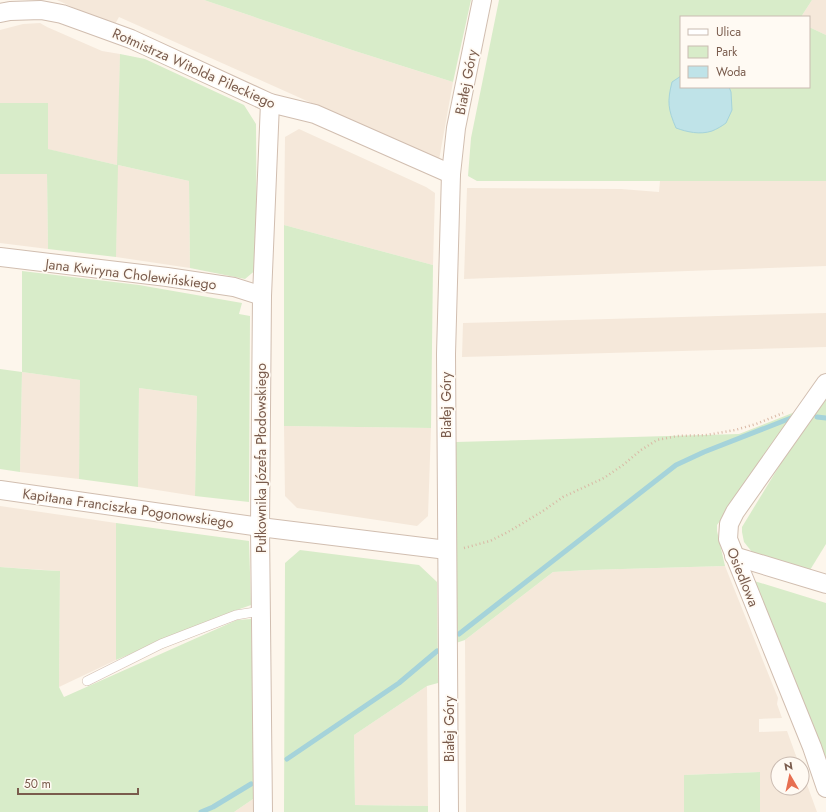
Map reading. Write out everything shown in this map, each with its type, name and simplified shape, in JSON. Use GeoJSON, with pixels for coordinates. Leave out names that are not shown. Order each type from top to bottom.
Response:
{"type":"FeatureCollection","features":[{"type":"Feature","properties":{"kind":"street","name":"Białej Góry"},"geometry":{"type":"LineString","coordinates":[[449,812],[446,354],[451,174],[456,128],[482,0]]}},
{"type":"Feature","properties":{"kind":"street","name":"Rotmistrza Witolda Pileckiego"},"geometry":{"type":"LineString","coordinates":[[0,13],[10,11],[41,10],[62,14],[131,39],[270,104],[315,114],[451,174]]}},
{"type":"Feature","properties":{"kind":"street","name":"Pułkownika Józefa Płodowskiego"},"geometry":{"type":"LineString","coordinates":[[264,812],[260,527],[262,296],[270,104]]}},
{"type":"Feature","properties":{"kind":"street","name":"Jana Kwiryna Cholewińskiego"},"geometry":{"type":"LineString","coordinates":[[0,257],[234,287],[262,296]]}},
{"type":"Feature","properties":{"kind":"street","name":"Osiedlowa"},"geometry":{"type":"LineString","coordinates":[[826,383],[735,512],[729,524],[728,539],[812,747],[826,788]]}},
{"type":"Feature","properties":{"kind":"street","name":"Kapitana Franciszka Pogonowskiego"},"geometry":{"type":"LineString","coordinates":[[0,490],[260,527],[447,550]]}},
{"type":"Feature","properties":{"kind":"street"},"geometry":{"type":"LineString","coordinates":[[734,556],[826,584]]}},
{"type":"Feature","properties":{"kind":"lane"},"geometry":{"type":"LineString","coordinates":[[87,681],[161,644],[236,615],[261,611]]}},
{"type":"Feature","properties":{"kind":"path"},"geometry":{"type":"LineString","coordinates":[[447,550],[464,548],[490,541],[508,532],[563,497],[604,478],[623,465],[640,450],[657,440],[677,436],[707,435],[735,430],[756,424],[786,412]]}},
{"type":"Feature","properties":{"kind":"shaded area"},"geometry":{"type":"Polygon","coordinates":[[[57,0],[204,0],[355,51],[453,82],[439,160],[119,17],[114,26],[57,0]]]}},
{"type":"Feature","properties":{"kind":"shaded area"},"geometry":{"type":"Polygon","coordinates":[[[812,0],[826,0],[826,35],[810,27],[810,16],[802,16],[812,0]]]}},
{"type":"Feature","properties":{"kind":"shaded area"},"geometry":{"type":"Polygon","coordinates":[[[40,23],[102,51],[120,54],[118,165],[189,181],[190,268],[116,257],[117,165],[47,149],[48,103],[0,103],[0,30],[23,24],[40,23]]]}},
{"type":"Feature","properties":{"kind":"shaded area"},"geometry":{"type":"Polygon","coordinates":[[[299,129],[426,187],[435,193],[433,265],[284,225],[285,137],[299,129]]]}},
{"type":"Feature","properties":{"kind":"shaded area"},"geometry":{"type":"Polygon","coordinates":[[[0,174],[47,174],[48,249],[0,243],[0,174]]]}},
{"type":"Feature","properties":{"kind":"shaded area"},"geometry":{"type":"Polygon","coordinates":[[[660,181],[826,181],[826,266],[464,279],[467,188],[621,189],[659,192],[660,181]]]}},
{"type":"Feature","properties":{"kind":"shaded area"},"geometry":{"type":"Polygon","coordinates":[[[826,313],[826,347],[462,357],[463,323],[826,313]]]}},
{"type":"Feature","properties":{"kind":"shaded area"},"geometry":{"type":"Polygon","coordinates":[[[22,372],[81,380],[79,479],[20,472],[22,372]]]}},
{"type":"Feature","properties":{"kind":"shaded area"},"geometry":{"type":"Polygon","coordinates":[[[139,388],[197,396],[195,496],[138,487],[139,388]]]}},
{"type":"Feature","properties":{"kind":"shaded area"},"geometry":{"type":"Polygon","coordinates":[[[284,426],[431,428],[428,516],[417,526],[297,508],[285,496],[284,426]]]}},
{"type":"Feature","properties":{"kind":"shaded area"},"geometry":{"type":"Polygon","coordinates":[[[0,506],[116,523],[116,660],[59,687],[60,571],[0,567],[0,506]]]}},
{"type":"Feature","properties":{"kind":"shaded area"},"geometry":{"type":"Polygon","coordinates":[[[725,566],[778,698],[777,704],[782,718],[759,719],[759,732],[787,731],[796,756],[770,756],[770,796],[810,796],[810,793],[817,812],[760,812],[760,772],[684,775],[684,812],[466,812],[465,640],[553,572],[725,566]]]}},
{"type":"Feature","properties":{"kind":"shaded area"},"geometry":{"type":"Polygon","coordinates":[[[427,686],[428,806],[355,805],[354,735],[427,686]]]}},
{"type":"Feature","properties":{"kind":"shaded area"},"geometry":{"type":"Polygon","coordinates":[[[256,797],[256,812],[234,812],[256,797]]]}},
{"type":"Feature","properties":{"kind":"green space"},"geometry":{"type":"Polygon","coordinates":[[[204,0],[471,0],[453,82],[355,51],[204,0]]]}},
{"type":"Feature","properties":{"kind":"green space"},"geometry":{"type":"Polygon","coordinates":[[[499,0],[812,0],[802,16],[680,16],[680,88],[810,88],[810,27],[826,35],[826,181],[477,181],[468,176],[471,138],[499,0]]]}},
{"type":"Feature","properties":{"kind":"green space"},"geometry":{"type":"Polygon","coordinates":[[[120,54],[145,59],[244,105],[256,124],[257,269],[245,279],[190,268],[189,181],[118,165],[116,257],[48,249],[47,174],[0,174],[0,103],[48,103],[48,149],[117,165],[120,54]]]}},
{"type":"Feature","properties":{"kind":"green space"},"geometry":{"type":"Polygon","coordinates":[[[284,225],[433,265],[431,428],[284,426],[284,225]]]}},
{"type":"Feature","properties":{"kind":"green space"},"geometry":{"type":"Polygon","coordinates":[[[22,271],[139,285],[242,303],[239,314],[250,316],[249,502],[195,496],[197,396],[139,388],[138,487],[79,479],[80,380],[22,372],[22,271]]]}},
{"type":"Feature","properties":{"kind":"green space"},"geometry":{"type":"Polygon","coordinates":[[[0,369],[22,372],[20,472],[0,469],[0,369]]]}},
{"type":"Feature","properties":{"kind":"green space"},"geometry":{"type":"Polygon","coordinates":[[[826,395],[826,544],[810,570],[752,552],[744,542],[742,527],[806,422],[826,395]]]}},
{"type":"Feature","properties":{"kind":"green space"},"geometry":{"type":"Polygon","coordinates":[[[800,410],[717,525],[725,566],[553,572],[465,640],[456,643],[456,442],[739,434],[800,410]]]}},
{"type":"Feature","properties":{"kind":"green space"},"geometry":{"type":"Polygon","coordinates":[[[116,523],[249,541],[251,605],[223,615],[116,660],[116,523]]]}},
{"type":"Feature","properties":{"kind":"green space"},"geometry":{"type":"Polygon","coordinates":[[[300,550],[419,565],[437,582],[438,683],[427,686],[354,735],[355,805],[428,806],[428,812],[284,812],[285,563],[300,550]]]}},
{"type":"Feature","properties":{"kind":"green space"},"geometry":{"type":"Polygon","coordinates":[[[0,567],[60,571],[59,687],[64,697],[237,620],[251,619],[256,797],[234,812],[0,812],[0,567]]]}},
{"type":"Feature","properties":{"kind":"green space"},"geometry":{"type":"Polygon","coordinates":[[[751,580],[826,603],[826,760],[751,580]]]}},
{"type":"Feature","properties":{"kind":"green space"},"geometry":{"type":"Polygon","coordinates":[[[760,772],[760,812],[684,812],[684,775],[760,772]]]}},
{"type":"Feature","properties":{"kind":"water"},"geometry":{"type":"Polygon","coordinates":[[[680,77],[680,88],[729,88],[732,110],[726,123],[712,131],[703,133],[689,132],[676,128],[671,116],[669,105],[669,95],[672,82],[680,77]]]}},
{"type":"Feature","properties":{"kind":"waterway"},"geometry":{"type":"LineString","coordinates":[[817,417],[826,418]]}},
{"type":"Feature","properties":{"kind":"waterway"},"geometry":{"type":"LineString","coordinates":[[459,634],[676,465],[704,452],[791,418]]}},
{"type":"Feature","properties":{"kind":"waterway"},"geometry":{"type":"LineString","coordinates":[[287,759],[399,683],[437,651]]}},
{"type":"Feature","properties":{"kind":"waterway"},"geometry":{"type":"LineString","coordinates":[[201,812],[213,807],[251,784]]}}]}
